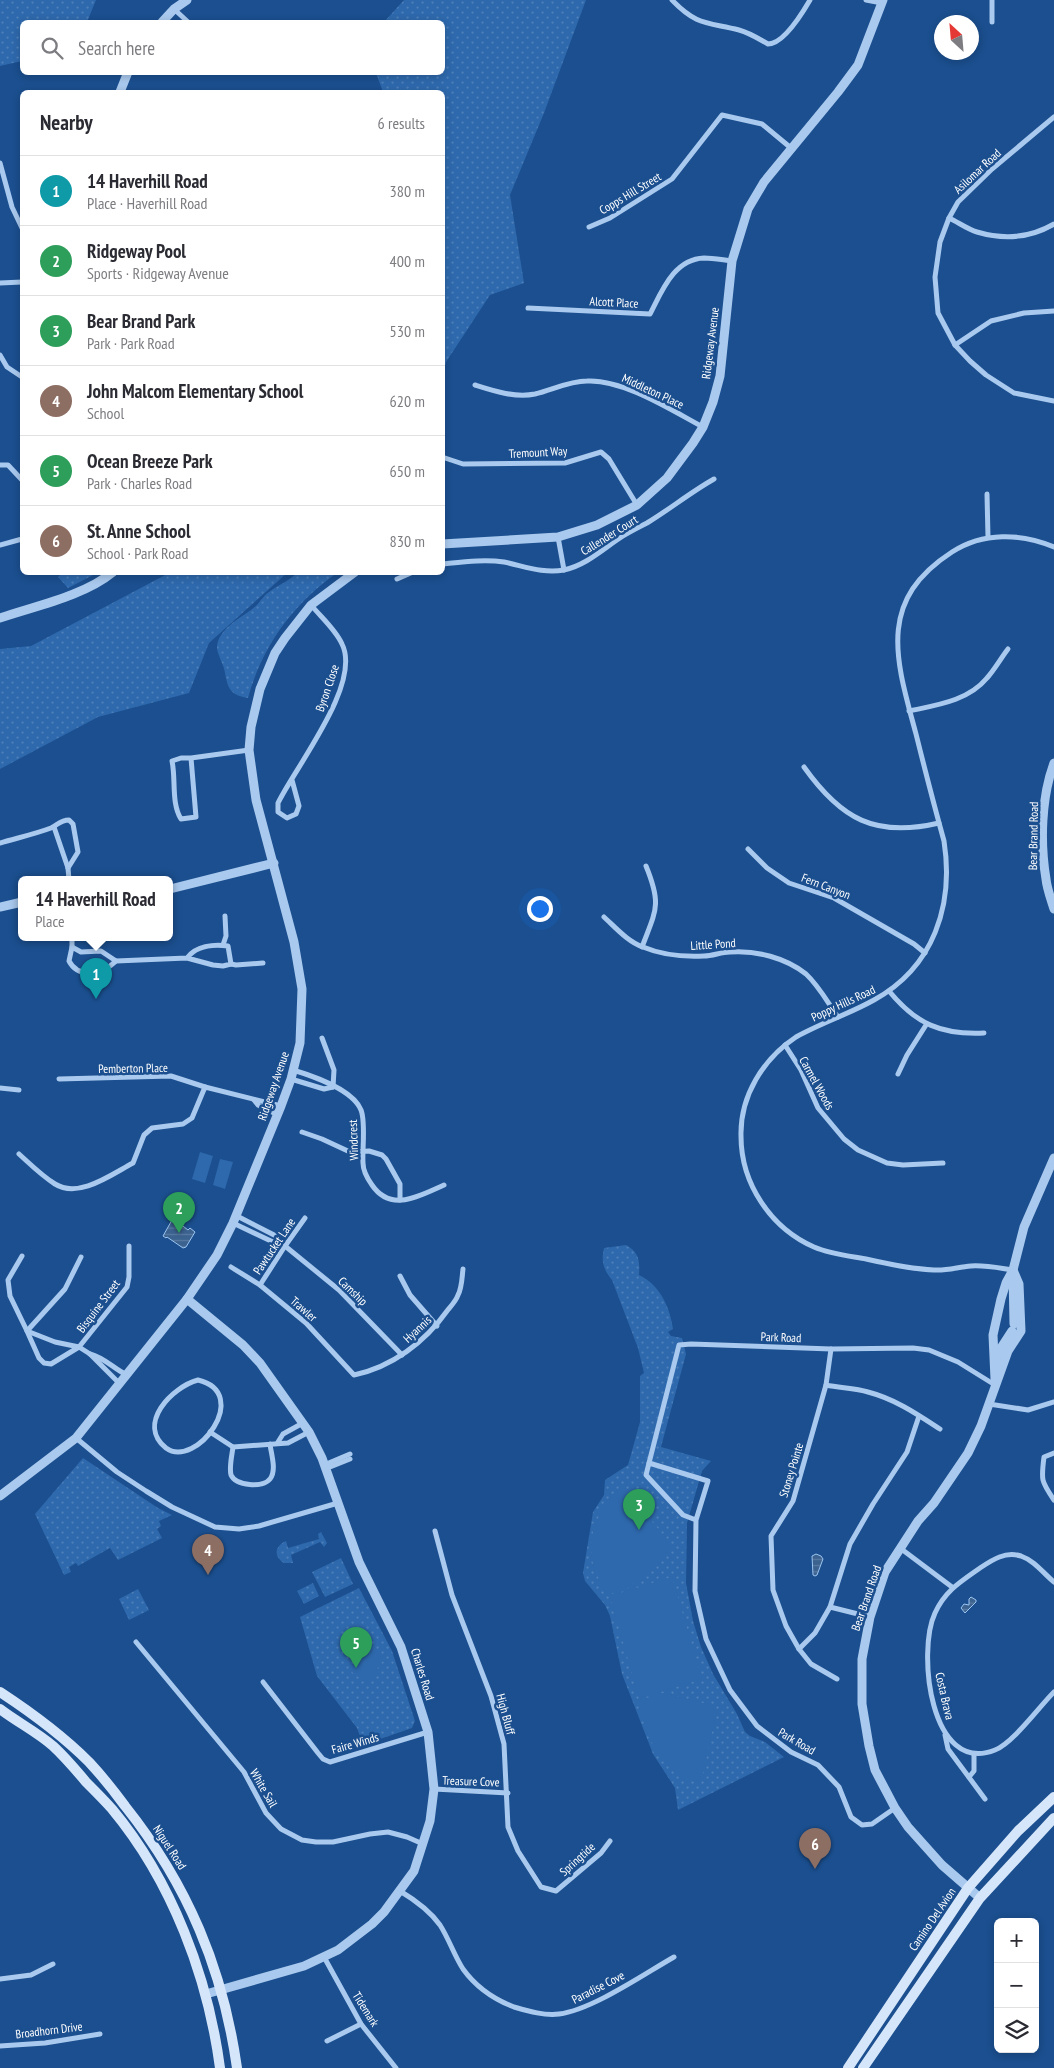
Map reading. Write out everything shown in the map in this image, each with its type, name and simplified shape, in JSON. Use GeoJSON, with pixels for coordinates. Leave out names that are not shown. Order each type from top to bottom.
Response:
{"type":"FeatureCollection","features":[{"type":"Feature","properties":{"kind":"main road","name":"Niguel Road"},"geometry":{"type":"LineString","coordinates":[[0,1692],[47,1725],[89,1762],[148,1836],[186,1898],[203,1935],[232,2035],[237,2068]]}},
{"type":"Feature","properties":{"kind":"main road"},"geometry":{"type":"LineString","coordinates":[[0,1709],[52,1745],[113,1810],[150,1865],[186,1934],[206,1994],[216,2034],[220,2068]]}},
{"type":"Feature","properties":{"kind":"main road","name":"Camino Del Avion"},"geometry":{"type":"LineString","coordinates":[[848,2068],[968,1888],[1018,1832],[1054,1797]]}},
{"type":"Feature","properties":{"kind":"main road"},"geometry":{"type":"LineString","coordinates":[[863,2068],[980,1898],[1054,1818]]}},
{"type":"Feature","properties":{"kind":"street"},"geometry":{"type":"LineString","coordinates":[[164,20],[174,9],[187,0]]}},
{"type":"Feature","properties":{"kind":"street"},"geometry":{"type":"LineString","coordinates":[[672,0],[681,10],[700,22],[738,30],[768,44],[773,44],[786,33],[810,0]]}},
{"type":"Feature","properties":{"kind":"street"},"geometry":{"type":"LineString","coordinates":[[866,0],[883,2]]}},
{"type":"Feature","properties":{"kind":"street"},"geometry":{"type":"LineString","coordinates":[[992,0],[992,22]]}},
{"type":"Feature","properties":{"kind":"street","name":"Ridgeway Avenue"},"geometry":{"type":"LineString","coordinates":[[445,544],[558,536],[597,525],[637,504],[667,478],[703,427],[713,402],[720,376],[732,261],[748,209],[764,182],[858,65],[883,2]]}},
{"type":"Feature","properties":{"kind":"street"},"geometry":{"type":"LineString","coordinates":[[174,9],[186,20]]}},
{"type":"Feature","properties":{"kind":"street"},"geometry":{"type":"LineString","coordinates":[[121,90],[127,75]]}},
{"type":"Feature","properties":{"kind":"street","name":"Copps Hill Street"},"geometry":{"type":"LineString","coordinates":[[589,227],[610,218],[672,179],[722,115],[762,124],[791,148]]}},
{"type":"Feature","properties":{"kind":"street","name":"Asilomar Road"},"geometry":{"type":"LineString","coordinates":[[1054,117],[958,202],[948,218],[936,261],[938,314],[955,345],[986,375],[1014,393],[1054,401]]}},
{"type":"Feature","properties":{"kind":"street"},"geometry":{"type":"LineString","coordinates":[[0,163],[12,207],[20,224]]}},
{"type":"Feature","properties":{"kind":"street"},"geometry":{"type":"LineString","coordinates":[[948,218],[976,232],[1008,238],[1041,232],[1054,224]]}},
{"type":"Feature","properties":{"kind":"street","name":"Alcott Place"},"geometry":{"type":"LineString","coordinates":[[528,308],[650,314],[665,284],[678,268],[690,261],[703,258],[732,261]]}},
{"type":"Feature","properties":{"kind":"street"},"geometry":{"type":"LineString","coordinates":[[0,282],[20,282]]}},
{"type":"Feature","properties":{"kind":"street"},"geometry":{"type":"LineString","coordinates":[[955,345],[991,321],[1024,313],[1054,311]]}},
{"type":"Feature","properties":{"kind":"street"},"geometry":{"type":"LineString","coordinates":[[0,356],[7,368],[20,376]]}},
{"type":"Feature","properties":{"kind":"street","name":"Middleton Place"},"geometry":{"type":"LineString","coordinates":[[475,386],[501,393],[526,395],[582,381],[605,382],[624,387],[703,427]]}},
{"type":"Feature","properties":{"kind":"street","name":"Tremount Way"},"geometry":{"type":"LineString","coordinates":[[445,458],[463,464],[565,463],[601,452],[609,459],[637,504]]}},
{"type":"Feature","properties":{"kind":"street"},"geometry":{"type":"LineString","coordinates":[[0,465],[8,466],[20,478]]}},
{"type":"Feature","properties":{"kind":"street","name":"Callender Court"},"geometry":{"type":"LineString","coordinates":[[445,564],[472,561],[502,562],[550,572],[564,570],[581,564],[622,536],[671,507],[690,492],[714,479]]}},
{"type":"Feature","properties":{"kind":"street"},"geometry":{"type":"LineString","coordinates":[[987,494],[988,537]]}},
{"type":"Feature","properties":{"kind":"street"},"geometry":{"type":"LineString","coordinates":[[558,536],[564,570]]}},
{"type":"Feature","properties":{"kind":"street","name":"Poppy Hills Road"},"geometry":{"type":"LineString","coordinates":[[1013,1270],[972,1266],[935,1270],[871,1260],[816,1248],[802,1241],[776,1221],[755,1192],[742,1159],[741,1133],[745,1110],[754,1083],[766,1063],[785,1045],[808,1030],[889,991],[925,953],[942,915],[947,887],[946,856],[899,668],[897,644],[900,617],[916,584],[928,569],[960,547],[988,537],[1012,536],[1026,538],[1054,548]]}},
{"type":"Feature","properties":{"kind":"street"},"geometry":{"type":"LineString","coordinates":[[0,545],[20,540]]}},
{"type":"Feature","properties":{"kind":"street"},"geometry":{"type":"LineString","coordinates":[[0,618],[76,592],[109,575]]}},
{"type":"Feature","properties":{"kind":"street","name":"Ridgeway Avenue"},"geometry":{"type":"LineString","coordinates":[[0,1495],[76,1438],[187,1299],[217,1255],[235,1220],[291,1079],[300,1043],[302,989],[294,942],[256,800],[249,750],[251,727],[266,672],[285,638],[311,605],[351,575]]}},
{"type":"Feature","properties":{"kind":"street"},"geometry":{"type":"LineString","coordinates":[[397,580],[407,575]]}},
{"type":"Feature","properties":{"kind":"street","name":"Byron Close"},"geometry":{"type":"LineString","coordinates":[[292,780],[299,806],[296,814],[287,818],[278,812],[277,808],[280,798],[331,714],[347,662],[342,642],[311,605]]}},
{"type":"Feature","properties":{"kind":"street"},"geometry":{"type":"LineString","coordinates":[[909,711],[951,702],[968,694],[986,679],[1008,649]]}},
{"type":"Feature","properties":{"kind":"street"},"geometry":{"type":"LineString","coordinates":[[191,758],[196,817],[181,819],[177,813],[172,761],[181,758],[249,750]]}},
{"type":"Feature","properties":{"kind":"street","name":"Bear Brand Road"},"geometry":{"type":"LineString","coordinates":[[1054,763],[1051,788],[1043,818],[1046,881],[1054,909]]}},
{"type":"Feature","properties":{"kind":"street"},"geometry":{"type":"LineString","coordinates":[[804,767],[817,785],[836,805],[852,816],[870,824],[888,828],[928,826],[939,823]]}},
{"type":"Feature","properties":{"kind":"street"},"geometry":{"type":"LineString","coordinates":[[0,843],[54,826],[63,820],[69,820],[73,824],[78,852],[68,868]]}},
{"type":"Feature","properties":{"kind":"street"},"geometry":{"type":"LineString","coordinates":[[54,826],[68,868],[69,876]]}},
{"type":"Feature","properties":{"kind":"street","name":"Fern Canyon"},"geometry":{"type":"LineString","coordinates":[[748,849],[767,868],[789,883],[834,898],[914,944],[925,953]]}},
{"type":"Feature","properties":{"kind":"street"},"geometry":{"type":"LineString","coordinates":[[173,888],[274,863]]}},
{"type":"Feature","properties":{"kind":"street"},"geometry":{"type":"LineString","coordinates":[[642,947],[657,899],[646,866]]}},
{"type":"Feature","properties":{"kind":"street"},"geometry":{"type":"LineString","coordinates":[[0,907],[18,903]]}},
{"type":"Feature","properties":{"kind":"street"},"geometry":{"type":"LineString","coordinates":[[223,945],[226,936],[225,916]]}},
{"type":"Feature","properties":{"kind":"street","name":"Little Pond"},"geometry":{"type":"LineString","coordinates":[[604,917],[642,947],[678,956],[706,956],[729,952],[748,952],[786,961],[816,984],[838,1017]]}},
{"type":"Feature","properties":{"kind":"street"},"geometry":{"type":"LineString","coordinates":[[72,941],[70,961],[77,971],[83,973],[103,971],[116,961],[187,958],[223,966],[263,963]]}},
{"type":"Feature","properties":{"kind":"street"},"geometry":{"type":"LineString","coordinates":[[187,958],[194,951],[202,947],[223,945],[228,946],[230,950],[231,964]]}},
{"type":"Feature","properties":{"kind":"street"},"geometry":{"type":"LineString","coordinates":[[72,947],[81,952],[101,951],[116,961]]}},
{"type":"Feature","properties":{"kind":"street"},"geometry":{"type":"LineString","coordinates":[[889,991],[908,1012],[926,1025],[964,1034],[984,1033]]}},
{"type":"Feature","properties":{"kind":"street"},"geometry":{"type":"LineString","coordinates":[[898,1074],[907,1055],[926,1025]]}},
{"type":"Feature","properties":{"kind":"street"},"geometry":{"type":"LineString","coordinates":[[322,1038],[334,1070],[334,1087]]}},
{"type":"Feature","properties":{"kind":"street","name":"Carmel Woods"},"geometry":{"type":"LineString","coordinates":[[785,1045],[801,1070],[818,1108],[844,1139],[858,1150],[887,1163],[903,1165],[944,1163]]}},
{"type":"Feature","properties":{"kind":"street","name":"Windcrest"},"geometry":{"type":"LineString","coordinates":[[293,1070],[326,1082],[348,1093],[362,1110],[364,1169],[375,1189],[384,1198],[400,1200]]}},
{"type":"Feature","properties":{"kind":"street","name":"Pemberton Place"},"geometry":{"type":"LineString","coordinates":[[58,1079],[171,1076],[254,1100]]}},
{"type":"Feature","properties":{"kind":"street","name":"Windcrest"},"geometry":{"type":"LineString","coordinates":[[291,1079],[324,1089],[334,1087]]}},
{"type":"Feature","properties":{"kind":"street"},"geometry":{"type":"LineString","coordinates":[[19,1154],[55,1185],[71,1190],[94,1183],[133,1163],[144,1135],[152,1128],[183,1124],[192,1118],[205,1087]]}},
{"type":"Feature","properties":{"kind":"street"},"geometry":{"type":"LineString","coordinates":[[0,1088],[19,1090]]}},
{"type":"Feature","properties":{"kind":"street"},"geometry":{"type":"LineString","coordinates":[[254,1100],[258,1106],[279,1110]]}},
{"type":"Feature","properties":{"kind":"street"},"geometry":{"type":"LineString","coordinates":[[254,1100],[279,1110]]}},
{"type":"Feature","properties":{"kind":"street"},"geometry":{"type":"LineString","coordinates":[[302,1132],[350,1152],[377,1153],[386,1159],[400,1184],[400,1200],[419,1196],[444,1185]]}},
{"type":"Feature","properties":{"kind":"street","name":"Bear Brand Road"},"geometry":{"type":"LineString","coordinates":[[995,1384],[993,1335],[997,1316],[1006,1282],[1013,1270],[1024,1227],[1050,1176],[1054,1158]]}},
{"type":"Feature","properties":{"kind":"street","name":"Pawtucket Lane"},"geometry":{"type":"LineString","coordinates":[[260,1286],[285,1246],[306,1218]]}},
{"type":"Feature","properties":{"kind":"street","name":"Camship"},"geometry":{"type":"LineString","coordinates":[[235,1220],[272,1242],[285,1246]]}},
{"type":"Feature","properties":{"kind":"street","name":"Camship"},"geometry":{"type":"LineString","coordinates":[[235,1220],[278,1237],[285,1246],[339,1290],[402,1355]]}},
{"type":"Feature","properties":{"kind":"street","name":"Bisquine Street"},"geometry":{"type":"LineString","coordinates":[[27,1331],[39,1358],[44,1363],[51,1364],[58,1361],[79,1347],[127,1287],[130,1277],[128,1246]]}},
{"type":"Feature","properties":{"kind":"street"},"geometry":{"type":"LineString","coordinates":[[22,1256],[8,1280],[10,1296],[27,1331],[55,1342],[79,1347],[90,1354],[120,1384]]}},
{"type":"Feature","properties":{"kind":"street"},"geometry":{"type":"LineString","coordinates":[[27,1331],[65,1289],[81,1257]]}},
{"type":"Feature","properties":{"kind":"street","name":"Trawler"},"geometry":{"type":"LineString","coordinates":[[232,1267],[260,1286],[306,1323],[354,1375]]}},
{"type":"Feature","properties":{"kind":"street","name":"Hyannis"},"geometry":{"type":"LineString","coordinates":[[354,1375],[370,1372],[402,1355],[425,1338],[437,1326],[459,1294],[463,1268]]}},
{"type":"Feature","properties":{"kind":"street","name":"Bear Brand Road"},"geometry":{"type":"LineString","coordinates":[[980,1898],[927,1850],[895,1808],[875,1770],[862,1704],[862,1659],[870,1617],[885,1572],[900,1548],[968,1454],[981,1426],[1000,1369],[1008,1351],[1021,1331],[1015,1322],[1019,1284],[1013,1270]]}},
{"type":"Feature","properties":{"kind":"street"},"geometry":{"type":"LineString","coordinates":[[400,1276],[410,1295],[437,1326]]}},
{"type":"Feature","properties":{"kind":"street","name":"Charles Road"},"geometry":{"type":"LineString","coordinates":[[187,1299],[243,1345],[260,1362],[306,1427],[325,1467],[359,1562],[401,1647],[428,1732],[434,1790],[430,1821],[414,1871],[384,1912],[372,1924],[338,1950],[324,1957],[280,1974],[206,1994]]}},
{"type":"Feature","properties":{"kind":"street"},"geometry":{"type":"LineString","coordinates":[[997,1316],[1015,1322],[1001,1348],[1000,1369]]}},
{"type":"Feature","properties":{"kind":"street","name":"Park Road"},"geometry":{"type":"LineString","coordinates":[[696,1520],[684,1516],[646,1475],[679,1346],[691,1344],[831,1349],[914,1348],[929,1350],[958,1362],[995,1384]]}},
{"type":"Feature","properties":{"kind":"street","name":"Stoney Pointe"},"geometry":{"type":"LineString","coordinates":[[831,1349],[826,1385],[793,1501],[771,1536],[773,1590],[786,1626],[799,1649],[811,1664],[837,1679]]}},
{"type":"Feature","properties":{"kind":"street"},"geometry":{"type":"LineString","coordinates":[[90,1354],[100,1357],[127,1375]]}},
{"type":"Feature","properties":{"kind":"street"},"geometry":{"type":"LineString","coordinates":[[198,1380],[204,1382],[211,1385],[221,1400],[222,1409],[219,1419],[210,1432],[192,1448],[181,1452],[170,1450],[161,1443],[156,1433],[157,1414],[166,1400],[179,1388],[198,1380]]}},
{"type":"Feature","properties":{"kind":"street"},"geometry":{"type":"LineString","coordinates":[[826,1385],[866,1391],[882,1396],[899,1403],[940,1429]]}},
{"type":"Feature","properties":{"kind":"street"},"geometry":{"type":"LineString","coordinates":[[989,1404],[1028,1410],[1054,1402]]}},
{"type":"Feature","properties":{"kind":"street"},"geometry":{"type":"LineString","coordinates":[[799,1649],[815,1633],[830,1607],[850,1544],[873,1504],[907,1452],[920,1416]]}},
{"type":"Feature","properties":{"kind":"street"},"geometry":{"type":"LineString","coordinates":[[278,1442],[283,1434],[306,1427]]}},
{"type":"Feature","properties":{"kind":"street"},"geometry":{"type":"LineString","coordinates":[[210,1432],[232,1447],[278,1442],[288,1443],[306,1427]]}},
{"type":"Feature","properties":{"kind":"street"},"geometry":{"type":"LineString","coordinates":[[76,1438],[117,1472],[146,1491],[172,1507],[215,1527],[239,1529],[259,1526],[338,1503]]}},
{"type":"Feature","properties":{"kind":"street"},"geometry":{"type":"LineString","coordinates":[[232,1447],[231,1474],[234,1480],[241,1484],[264,1483],[269,1480],[273,1473],[270,1444]]}},
{"type":"Feature","properties":{"kind":"street"},"geometry":{"type":"LineString","coordinates":[[1054,1453],[1044,1457],[1042,1477],[1043,1483],[1054,1500]]}},
{"type":"Feature","properties":{"kind":"street"},"geometry":{"type":"LineString","coordinates":[[325,1467],[350,1456]]}},
{"type":"Feature","properties":{"kind":"street","name":"Park Road"},"geometry":{"type":"LineString","coordinates":[[649,1463],[708,1481],[696,1520],[694,1583],[706,1639],[730,1690],[749,1718],[791,1752],[818,1765],[839,1788],[851,1816],[862,1825],[872,1824],[895,1808]]}},
{"type":"Feature","properties":{"kind":"street","name":"High Bluff"},"geometry":{"type":"LineString","coordinates":[[435,1530],[452,1595],[491,1696],[504,1744],[508,1793],[508,1827],[518,1851],[541,1886],[556,1890]]}},
{"type":"Feature","properties":{"kind":"street"},"geometry":{"type":"LineString","coordinates":[[900,1548],[952,1588]]}},
{"type":"Feature","properties":{"kind":"street","name":"Costa Brava"},"geometry":{"type":"LineString","coordinates":[[974,1754],[953,1744],[944,1732],[935,1709],[927,1660],[929,1635],[935,1614],[952,1588],[996,1557],[1006,1555],[1021,1556],[1036,1565],[1054,1582]]}},
{"type":"Feature","properties":{"kind":"street"},"geometry":{"type":"LineString","coordinates":[[830,1607],[870,1617]]}},
{"type":"Feature","properties":{"kind":"street","name":"White Sail"},"geometry":{"type":"LineString","coordinates":[[136,1642],[244,1772],[266,1813],[281,1829],[302,1840],[316,1842],[333,1842],[388,1832],[424,1844]]}},
{"type":"Feature","properties":{"kind":"street","name":"Faire Winds"},"geometry":{"type":"LineString","coordinates":[[263,1682],[323,1759],[330,1762],[428,1732]]}},
{"type":"Feature","properties":{"kind":"street"},"geometry":{"type":"LineString","coordinates":[[969,1777],[974,1771],[974,1754],[997,1749],[1054,1692]]}},
{"type":"Feature","properties":{"kind":"street"},"geometry":{"type":"LineString","coordinates":[[944,1732],[948,1749],[985,1799]]}},
{"type":"Feature","properties":{"kind":"street","name":"Treasure Cove"},"geometry":{"type":"LineString","coordinates":[[434,1790],[508,1793]]}},
{"type":"Feature","properties":{"kind":"street","name":"Springtide"},"geometry":{"type":"LineString","coordinates":[[556,1890],[601,1853],[610,1841]]}},
{"type":"Feature","properties":{"kind":"street","name":"Paradise Cove"},"geometry":{"type":"LineString","coordinates":[[400,1890],[417,1901],[440,1925],[454,1955],[478,1987],[507,2004],[524,2010],[558,2014],[575,2010],[593,2003],[674,1957]]}},
{"type":"Feature","properties":{"kind":"street","name":"Tidemark"},"geometry":{"type":"LineString","coordinates":[[324,1957],[361,2024],[396,2068]]}},
{"type":"Feature","properties":{"kind":"street"},"geometry":{"type":"LineString","coordinates":[[0,1978],[31,1975],[53,1964]]}},
{"type":"Feature","properties":{"kind":"street"},"geometry":{"type":"LineString","coordinates":[[327,2041],[361,2024]]}},
{"type":"Feature","properties":{"kind":"street","name":"Broadhorn Drive"},"geometry":{"type":"LineString","coordinates":[[0,2046],[45,2043],[100,2034]]}},
{"type":"Feature","properties":{"kind":"shaded area"},"geometry":{"type":"Polygon","coordinates":[[[0,0],[96,0],[88,20],[20,20],[20,61],[0,66],[0,0]]]}},
{"type":"Feature","properties":{"kind":"shaded area"},"geometry":{"type":"Polygon","coordinates":[[[404,0],[586,0],[544,113],[510,195],[524,283],[490,295],[445,366],[445,90],[382,90],[377,75],[445,75],[445,20],[386,20],[404,0]]]}},
{"type":"Feature","properties":{"kind":"shaded area"},"geometry":{"type":"Polygon","coordinates":[[[60,575],[93,575],[68,588],[58,577],[60,575]]]}},
{"type":"Feature","properties":{"kind":"shaded area"},"geometry":{"type":"Polygon","coordinates":[[[165,575],[285,575],[209,643],[189,693],[98,717],[0,769],[0,649],[31,646],[165,575]]]}},
{"type":"Feature","properties":{"kind":"shaded area"},"geometry":{"type":"Polygon","coordinates":[[[295,575],[334,575],[307,598],[282,627],[262,661],[248,698],[238,695],[231,691],[227,684],[217,650],[218,640],[226,629],[256,606],[267,594],[295,575]]]}},
{"type":"Feature","properties":{"kind":"shaded area"},"geometry":{"type":"Polygon","coordinates":[[[200,1152],[213,1156],[205,1183],[192,1179],[200,1152]]]}},
{"type":"Feature","properties":{"kind":"shaded area"},"geometry":{"type":"Polygon","coordinates":[[[220,1159],[233,1162],[225,1189],[213,1185],[220,1159]]]}},
{"type":"Feature","properties":{"kind":"shaded area"},"geometry":{"type":"Polygon","coordinates":[[[174,1219],[188,1230],[190,1228],[195,1232],[186,1247],[183,1248],[163,1236],[174,1219]]]}},
{"type":"Feature","properties":{"kind":"shaded area"},"geometry":{"type":"Polygon","coordinates":[[[626,1245],[638,1257],[639,1275],[653,1285],[663,1298],[673,1329],[668,1332],[671,1336],[682,1338],[686,1354],[661,1447],[711,1461],[702,1471],[687,1523],[686,1583],[693,1621],[701,1647],[713,1674],[737,1714],[745,1732],[765,1742],[784,1757],[678,1810],[675,1788],[653,1754],[622,1674],[610,1616],[605,1605],[585,1581],[583,1573],[593,1512],[604,1495],[605,1480],[628,1465],[640,1422],[640,1376],[644,1373],[638,1348],[603,1261],[604,1248],[626,1245]]]}},
{"type":"Feature","properties":{"kind":"shaded area"},"geometry":{"type":"Polygon","coordinates":[[[83,1458],[158,1508],[172,1515],[159,1521],[161,1526],[157,1529],[162,1538],[118,1560],[110,1548],[78,1566],[76,1563],[69,1567],[71,1572],[64,1575],[35,1514],[83,1458]]]}},
{"type":"Feature","properties":{"kind":"shaded area"},"geometry":{"type":"Polygon","coordinates":[[[623,1487],[670,1543],[670,1550],[627,1589],[606,1595],[594,1567],[591,1544],[596,1522],[601,1513],[607,1503],[623,1487]]]}},
{"type":"Feature","properties":{"kind":"shaded area"},"geometry":{"type":"Polygon","coordinates":[[[321,1532],[327,1543],[324,1547],[320,1542],[291,1555],[293,1563],[284,1563],[278,1557],[277,1551],[282,1543],[286,1541],[288,1548],[319,1539],[318,1534],[321,1532]]]}},
{"type":"Feature","properties":{"kind":"shaded area"},"geometry":{"type":"Polygon","coordinates":[[[816,1554],[823,1559],[815,1576],[813,1575],[812,1556],[816,1554]]]}},
{"type":"Feature","properties":{"kind":"shaded area"},"geometry":{"type":"Polygon","coordinates":[[[341,1558],[353,1584],[325,1597],[312,1572],[341,1558]]]}},
{"type":"Feature","properties":{"kind":"shaded area"},"geometry":{"type":"Polygon","coordinates":[[[672,1577],[702,1679],[639,1698],[610,1596],[672,1577]]]}},
{"type":"Feature","properties":{"kind":"shaded area"},"geometry":{"type":"Polygon","coordinates":[[[313,1583],[319,1596],[304,1604],[297,1591],[313,1583]]]}},
{"type":"Feature","properties":{"kind":"shaded area"},"geometry":{"type":"Polygon","coordinates":[[[359,1588],[392,1651],[415,1721],[412,1728],[363,1745],[357,1728],[317,1676],[300,1617],[359,1588]]]}},
{"type":"Feature","properties":{"kind":"shaded area"},"geometry":{"type":"Polygon","coordinates":[[[138,1589],[149,1610],[129,1620],[119,1599],[138,1589]]]}},
{"type":"Feature","properties":{"kind":"shaded area"},"geometry":{"type":"Polygon","coordinates":[[[971,1597],[976,1602],[965,1613],[961,1608],[964,1604],[969,1605],[971,1597]]]}},
{"type":"Feature","properties":{"kind":"shaded area"},"geometry":{"type":"Polygon","coordinates":[[[371,1648],[384,1659],[367,1683],[352,1672],[371,1648]]]}},
{"type":"Feature","properties":{"kind":"shaded area"},"geometry":{"type":"Polygon","coordinates":[[[663,1693],[711,1705],[716,1714],[701,1782],[680,1777],[657,1752],[648,1735],[637,1701],[663,1693]]]}},
{"type":"Feature","properties":{"kind":"place","name":"14 Haverhill Road"},"geometry":{"type":"Point","coordinates":[96,999]}},
{"type":"Feature","properties":{"kind":"place","name":"Ridgeway Pool"},"geometry":{"type":"Point","coordinates":[179,1233]}},
{"type":"Feature","properties":{"kind":"place","name":"Bear Brand Park"},"geometry":{"type":"Point","coordinates":[639,1530]}},
{"type":"Feature","properties":{"kind":"place","name":"John Malcom Elementary School"},"geometry":{"type":"Point","coordinates":[208,1575]}},
{"type":"Feature","properties":{"kind":"place","name":"Ocean Breeze Park"},"geometry":{"type":"Point","coordinates":[356,1668]}},
{"type":"Feature","properties":{"kind":"place","name":"St. Anne School"},"geometry":{"type":"Point","coordinates":[815,1869]}}]}
